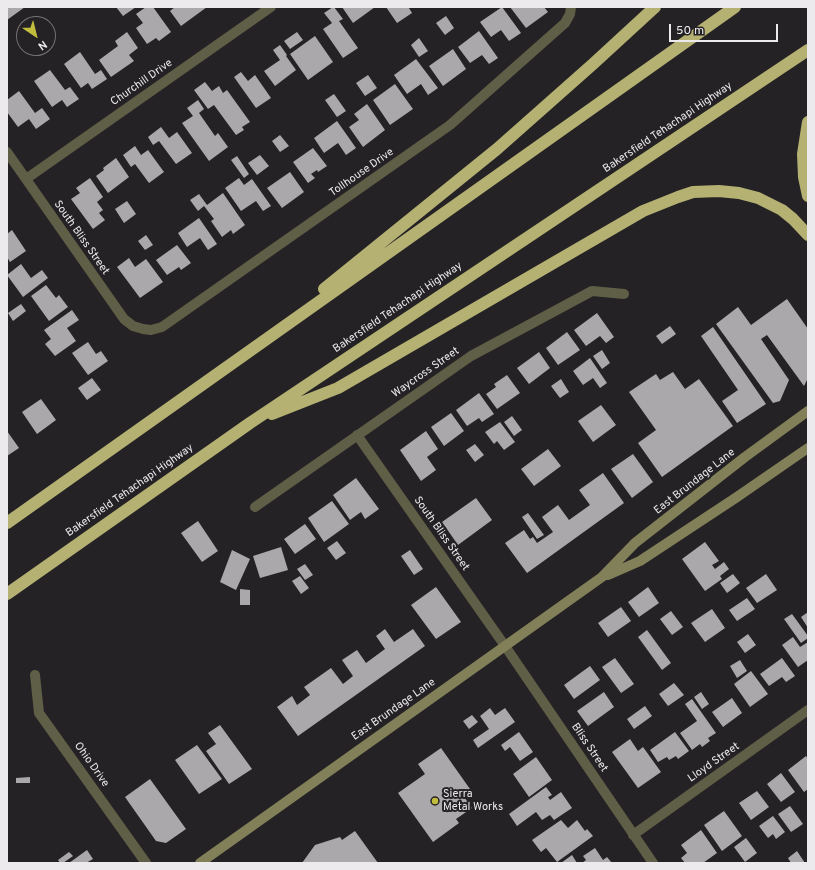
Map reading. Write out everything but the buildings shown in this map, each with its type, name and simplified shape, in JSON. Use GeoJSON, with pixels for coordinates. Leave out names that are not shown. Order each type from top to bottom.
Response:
{"type":"FeatureCollection","features":[{"type":"Feature","properties":{"kind":"highway"},"geometry":{"type":"LineString","coordinates":[[239,359],[496,149],[593,64],[655,7]]}},
{"type":"Feature","properties":{"kind":"highway"},"geometry":{"type":"LineString","coordinates":[[7,523],[734,7]]}},
{"type":"Feature","properties":{"kind":"highway","name":"Bakersfield Tehachapi Highway"},"geometry":{"type":"LineString","coordinates":[[7,594],[250,423],[808,50]]}},
{"type":"Feature","properties":{"kind":"highway"},"geometry":{"type":"LineString","coordinates":[[808,122],[803,154],[804,177],[808,196]]}},
{"type":"Feature","properties":{"kind":"highway"},"geometry":{"type":"LineString","coordinates":[[250,423],[338,388],[643,211],[678,197],[694,192],[719,190],[758,198],[782,210],[793,218],[808,235]]}},
{"type":"Feature","properties":{"kind":"main road","name":"East Brundage Lane"},"geometry":{"type":"LineString","coordinates":[[602,578],[635,543],[739,461],[808,412]]}},
{"type":"Feature","properties":{"kind":"main road","name":"East Brundage Lane"},"geometry":{"type":"LineString","coordinates":[[200,863],[504,646],[602,578],[640,561],[808,448]]}},
{"type":"Feature","properties":{"kind":"street","name":"Churchill Drive"},"geometry":{"type":"LineString","coordinates":[[26,179],[271,7]]}},
{"type":"Feature","properties":{"kind":"street","name":"Tollhouse Drive"},"geometry":{"type":"LineString","coordinates":[[143,329],[151,330],[162,327],[429,141],[450,125],[565,23],[570,14],[571,7]]}},
{"type":"Feature","properties":{"kind":"street","name":"South Bliss Street"},"geometry":{"type":"LineString","coordinates":[[7,152],[124,319],[133,326],[143,329]]}},
{"type":"Feature","properties":{"kind":"street","name":"Waycross Street"},"geometry":{"type":"LineString","coordinates":[[255,507],[471,356],[592,290],[624,294]]}},
{"type":"Feature","properties":{"kind":"street","name":"South Bliss Street"},"geometry":{"type":"LineString","coordinates":[[357,435],[504,646]]}},
{"type":"Feature","properties":{"kind":"street","name":"Bliss Street"},"geometry":{"type":"LineString","coordinates":[[504,646],[653,863]]}},
{"type":"Feature","properties":{"kind":"street","name":"Ohio Drive"},"geometry":{"type":"LineString","coordinates":[[35,675],[39,713],[146,863]]}},
{"type":"Feature","properties":{"kind":"street","name":"Lloyd Street"},"geometry":{"type":"LineString","coordinates":[[633,835],[808,710]]}},
{"type":"Feature","properties":{"kind":"place","name":"Sierra Metal Works"},"geometry":{"type":"Point","coordinates":[435,801]}}]}
